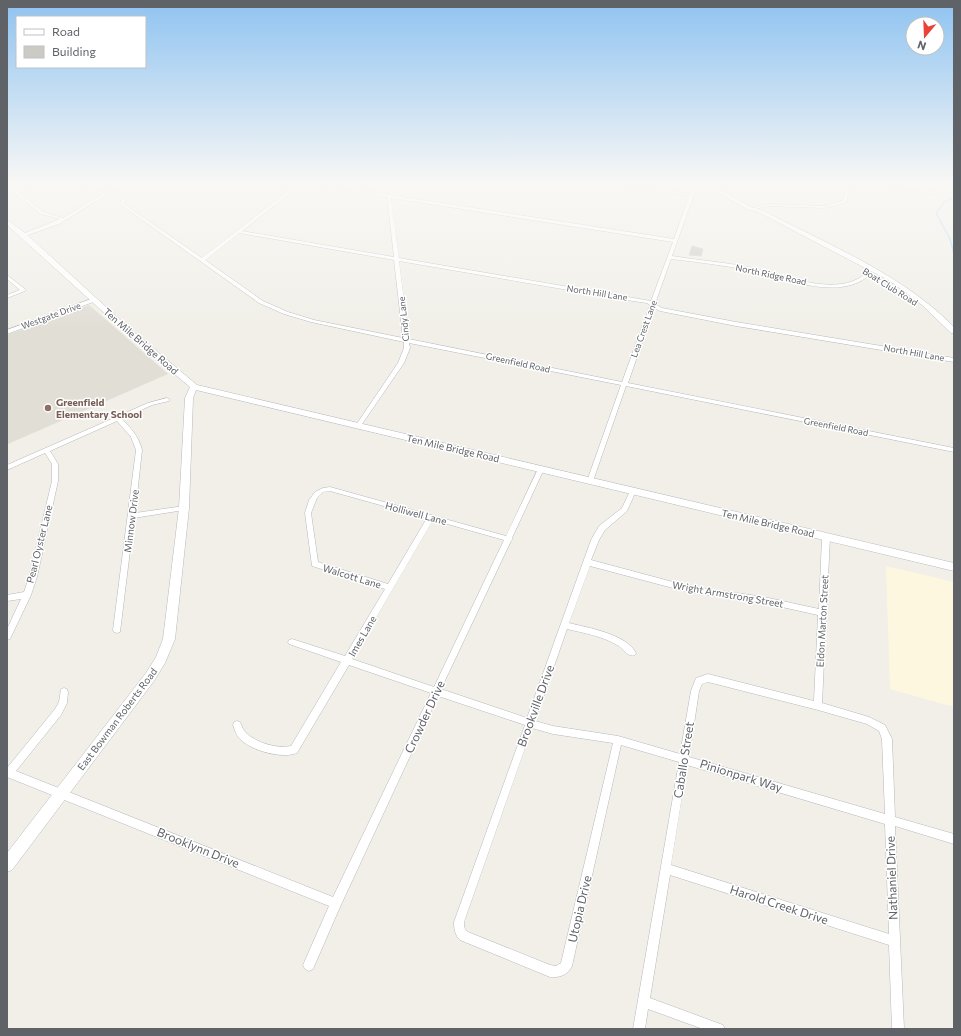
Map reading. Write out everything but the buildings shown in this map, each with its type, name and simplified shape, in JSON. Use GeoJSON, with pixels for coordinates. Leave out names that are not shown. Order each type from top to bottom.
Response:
{"type":"FeatureCollection","features":[{"type":"Feature","properties":{"kind":"street","name":"Ten Mile Bridge Road"},"geometry":{"type":"LineString","coordinates":[[21,232],[163,362],[194,387],[954,567]]}},
{"type":"Feature","properties":{"kind":"street"},"geometry":{"type":"LineString","coordinates":[[25,235],[32,232]]}},
{"type":"Feature","properties":{"kind":"street","name":"Greenfield Road"},"geometry":{"type":"LineString","coordinates":[[162,232],[261,302],[286,313],[313,321],[624,385],[954,450]]}},
{"type":"Feature","properties":{"kind":"street"},"geometry":{"type":"LineString","coordinates":[[202,260],[238,232]]}},
{"type":"Feature","properties":{"kind":"street","name":"North Hill Lane"},"geometry":{"type":"LineString","coordinates":[[240,232],[633,299],[649,302],[660,309],[736,324],[954,360]]}},
{"type":"Feature","properties":{"kind":"street","name":"Cindy Lane"},"geometry":{"type":"LineString","coordinates":[[358,426],[401,363],[407,348],[394,232]]}},
{"type":"Feature","properties":{"kind":"street"},"geometry":{"type":"LineString","coordinates":[[620,232],[676,241]]}},
{"type":"Feature","properties":{"kind":"street","name":"Lea Crest Lane"},"geometry":{"type":"LineString","coordinates":[[590,481],[679,232]]}},
{"type":"Feature","properties":{"kind":"street","name":"Boat Club Road"},"geometry":{"type":"LineString","coordinates":[[793,232],[870,273],[920,306],[954,340]]}},
{"type":"Feature","properties":{"kind":"street","name":"Boat Club Road"},"geometry":{"type":"LineString","coordinates":[[801,232],[892,280],[912,293],[935,312],[954,331]]}},
{"type":"Feature","properties":{"kind":"street","name":"North Ridge Road"},"geometry":{"type":"LineString","coordinates":[[670,257],[731,266],[801,281],[830,285],[845,285],[859,281],[870,273]]}},
{"type":"Feature","properties":{"kind":"street"},"geometry":{"type":"LineString","coordinates":[[7,276],[22,289],[22,291],[7,297]]}},
{"type":"Feature","properties":{"kind":"street","name":"Westgate Drive"},"geometry":{"type":"LineString","coordinates":[[7,332],[94,300]]}},
{"type":"Feature","properties":{"kind":"street","name":"East Bowman Roberts Road"},"geometry":{"type":"LineString","coordinates":[[7,865],[60,793],[150,677],[161,659],[169,639],[184,508],[189,398],[194,387]]}},
{"type":"Feature","properties":{"kind":"street"},"geometry":{"type":"LineString","coordinates":[[7,468],[155,402],[167,400]]}},
{"type":"Feature","properties":{"kind":"street","name":"Minnow Drive"},"geometry":{"type":"LineString","coordinates":[[117,630],[138,458],[138,444],[132,433],[118,419]]}},
{"type":"Feature","properties":{"kind":"street","name":"Pearl Oyster Lane"},"geometry":{"type":"LineString","coordinates":[[7,637],[27,595],[33,577],[55,481],[55,464],[46,450]]}},
{"type":"Feature","properties":{"kind":"street","name":"Crowder Drive"},"geometry":{"type":"LineString","coordinates":[[309,965],[336,903],[438,691],[541,469]]}},
{"type":"Feature","properties":{"kind":"street","name":"Holliwell Lane"},"geometry":{"type":"LineString","coordinates":[[315,564],[308,513],[309,507],[316,494],[323,490],[330,489],[509,539]]}},
{"type":"Feature","properties":{"kind":"street","name":"Brookville Drive"},"geometry":{"type":"LineString","coordinates":[[460,933],[459,922],[598,533],[625,509],[633,491]]}},
{"type":"Feature","properties":{"kind":"street"},"geometry":{"type":"LineString","coordinates":[[132,516],[184,508]]}},
{"type":"Feature","properties":{"kind":"street","name":"Imes Lane"},"geometry":{"type":"LineString","coordinates":[[237,725],[244,737],[251,742],[277,751],[291,752],[296,747],[431,517]]}},
{"type":"Feature","properties":{"kind":"street","name":"Eldon Marton Street"},"geometry":{"type":"LineString","coordinates":[[818,706],[826,537]]}},
{"type":"Feature","properties":{"kind":"street","name":"Wright Armstrong Street"},"geometry":{"type":"LineString","coordinates":[[587,562],[696,591],[764,600],[823,612]]}},
{"type":"Feature","properties":{"kind":"street","name":"Walcott Lane"},"geometry":{"type":"LineString","coordinates":[[315,564],[390,588]]}},
{"type":"Feature","properties":{"kind":"street"},"geometry":{"type":"LineString","coordinates":[[7,598],[27,595]]}},
{"type":"Feature","properties":{"kind":"street"},"geometry":{"type":"LineString","coordinates":[[565,625],[620,642],[629,648],[632,653]]}},
{"type":"Feature","properties":{"kind":"street","name":"Pinionpark Way"},"geometry":{"type":"LineString","coordinates":[[292,642],[530,723],[567,733],[604,736],[954,839]]}},
{"type":"Feature","properties":{"kind":"street","name":"Caballo Street"},"geometry":{"type":"LineString","coordinates":[[639,1029],[665,868],[685,759],[696,685],[701,679],[714,679],[870,721],[882,728]]}},
{"type":"Feature","properties":{"kind":"street"},"geometry":{"type":"LineString","coordinates":[[8,772],[58,712],[63,703],[64,692]]}},
{"type":"Feature","properties":{"kind":"street","name":"Nathaniel Drive"},"geometry":{"type":"LineString","coordinates":[[882,728],[887,739],[898,1029]]}},
{"type":"Feature","properties":{"kind":"street","name":"Utopia Drive"},"geometry":{"type":"LineString","coordinates":[[460,933],[469,939],[550,971],[557,972],[566,966],[618,740]]}},
{"type":"Feature","properties":{"kind":"street","name":"Brooklynn Drive"},"geometry":{"type":"LineString","coordinates":[[8,772],[336,903]]}},
{"type":"Feature","properties":{"kind":"street","name":"Harold Creek Drive"},"geometry":{"type":"LineString","coordinates":[[665,868],[894,941]]}},
{"type":"Feature","properties":{"kind":"street"},"geometry":{"type":"LineString","coordinates":[[643,1001],[719,1029]]}},
{"type":"Feature","properties":{"kind":"shaded area","name":"Greenfield Elementary School"},"geometry":{"type":"Polygon","coordinates":[[[89,305],[168,374],[8,444],[7,335],[89,305]]]}},
{"type":"Feature","properties":{"kind":"shaded area"},"geometry":{"type":"Polygon","coordinates":[[[886,566],[954,582],[954,707],[890,689],[886,566]]]}},
{"type":"Feature","properties":{"kind":"waterway"},"geometry":{"type":"LineString","coordinates":[[946,232],[954,254]]}},
{"type":"Feature","properties":{"kind":"place","name":"Greenfield Elementary School"},"geometry":{"type":"Point","coordinates":[48,408]}}]}
